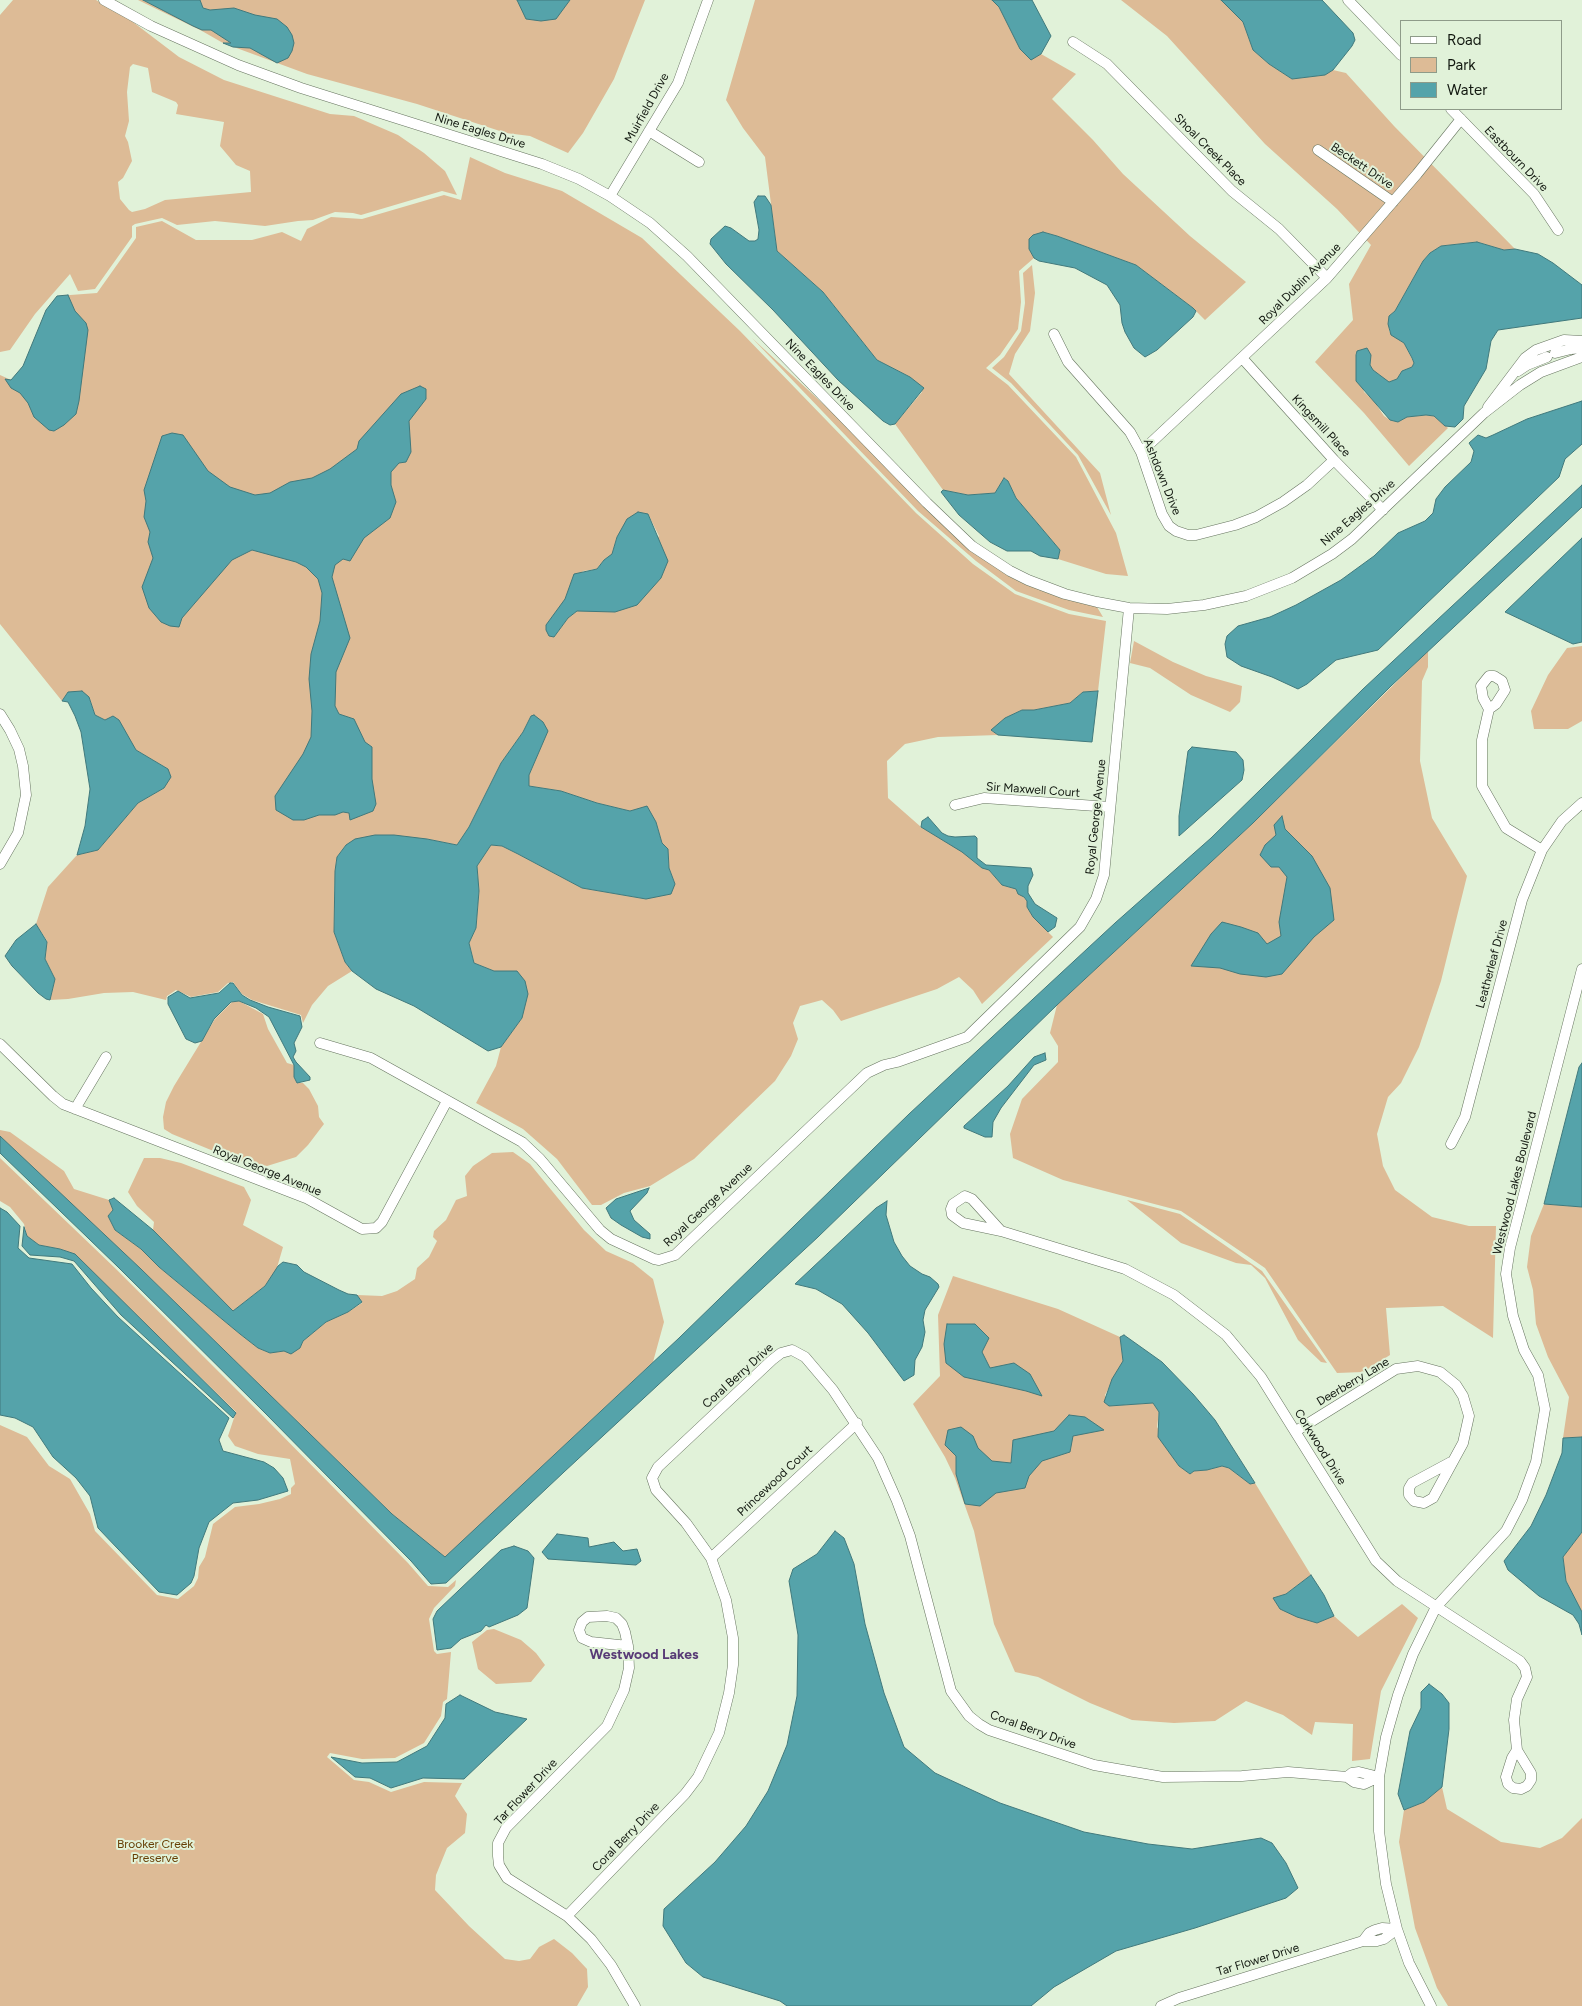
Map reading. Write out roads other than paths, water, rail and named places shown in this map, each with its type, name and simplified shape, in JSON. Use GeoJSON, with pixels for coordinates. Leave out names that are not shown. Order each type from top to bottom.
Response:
{"type":"FeatureCollection","features":[{"type":"Feature","properties":{"kind":"street","name":"Nine Eagles Drive"},"geometry":{"type":"LineString","coordinates":[[104,0],[151,26],[238,65],[310,91],[542,164],[579,179],[610,196],[650,223],[687,256],[927,503],[972,546],[1010,571],[1047,587],[1097,602],[1129,608],[1167,609],[1204,606],[1246,596],[1292,578],[1332,554],[1352,539],[1484,414],[1541,372],[1582,357]]}},
{"type":"Feature","properties":{"kind":"street","name":"Muirfield Drive"},"geometry":{"type":"LineString","coordinates":[[610,196],[678,83],[708,0]]}},
{"type":"Feature","properties":{"kind":"street"},"geometry":{"type":"LineString","coordinates":[[1348,0],[1400,54]]}},
{"type":"Feature","properties":{"kind":"street","name":"Shoal Creek Place"},"geometry":{"type":"LineString","coordinates":[[1073,42],[1107,64],[1232,191],[1279,230],[1327,278]]}},
{"type":"Feature","properties":{"kind":"street","name":"Eastbourn Drive"},"geometry":{"type":"LineString","coordinates":[[1452,110],[1534,194],[1558,230]]}},
{"type":"Feature","properties":{"kind":"street","name":"Royal Dublin Avenue"},"geometry":{"type":"LineString","coordinates":[[1141,452],[1327,278],[1461,119]]}},
{"type":"Feature","properties":{"kind":"street"},"geometry":{"type":"LineString","coordinates":[[649,131],[699,162]]}},
{"type":"Feature","properties":{"kind":"street","name":"Beckett Drive"},"geometry":{"type":"LineString","coordinates":[[1318,150],[1393,202]]}},
{"type":"Feature","properties":{"kind":"street","name":"Ashdown Drive"},"geometry":{"type":"LineString","coordinates":[[1054,334],[1068,362],[1130,432],[1141,452],[1162,514],[1169,526],[1176,531],[1188,535],[1235,525],[1256,517],[1283,502],[1307,485],[1334,460]]}},
{"type":"Feature","properties":{"kind":"street","name":"Nine Eagles Drive"},"geometry":{"type":"LineString","coordinates":[[1484,414],[1509,377],[1525,358],[1536,350],[1564,340],[1582,341]]}},
{"type":"Feature","properties":{"kind":"street","name":"Nine Eagles Drive"},"geometry":{"type":"LineString","coordinates":[[1509,377],[1527,365],[1560,350],[1582,348]]}},
{"type":"Feature","properties":{"kind":"street","name":"Kingsmill Place"},"geometry":{"type":"LineString","coordinates":[[1242,359],[1334,460],[1383,510]]}},
{"type":"Feature","properties":{"kind":"street","name":"Royal George Avenue"},"geometry":{"type":"LineString","coordinates":[[0,1044],[63,1104],[290,1192],[362,1229],[376,1228],[382,1222],[447,1101],[522,1142],[600,1230],[611,1239],[654,1259],[670,1258],[682,1249],[868,1073],[884,1065],[967,1037],[1080,928],[1096,899],[1104,875],[1129,608]]}},
{"type":"Feature","properties":{"kind":"street"},"geometry":{"type":"LineString","coordinates":[[1489,709],[1482,740],[1482,786],[1506,828],[1542,850]]}},
{"type":"Feature","properties":{"kind":"street"},"geometry":{"type":"LineString","coordinates":[[0,714],[19,749],[26,795],[18,833],[0,864]]}},
{"type":"Feature","properties":{"kind":"street","name":"Sir Maxwell Court"},"geometry":{"type":"LineString","coordinates":[[955,805],[984,798],[1110,807]]}},
{"type":"Feature","properties":{"kind":"street","name":"Leatherleaf Drive"},"geometry":{"type":"LineString","coordinates":[[1451,1144],[1465,1116],[1522,900],[1542,850],[1562,821],[1582,803]]}},
{"type":"Feature","properties":{"kind":"street","name":"Westwood Lakes Boulevard"},"geometry":{"type":"LineString","coordinates":[[1432,2006],[1409,1962],[1396,1929],[1386,1884],[1379,1831],[1380,1777],[1386,1737],[1398,1695],[1413,1654],[1436,1607],[1506,1531],[1522,1500],[1536,1462],[1545,1409],[1538,1375],[1524,1350],[1513,1316],[1506,1274],[1510,1248],[1582,969]]}},
{"type":"Feature","properties":{"kind":"street"},"geometry":{"type":"LineString","coordinates":[[320,1043],[371,1058],[447,1101]]}},
{"type":"Feature","properties":{"kind":"street"},"geometry":{"type":"LineString","coordinates":[[75,1109],[106,1057]]}},
{"type":"Feature","properties":{"kind":"street","name":"Corkwood Drive"},"geometry":{"type":"LineString","coordinates":[[1001,1231],[972,1199],[966,1196],[953,1204],[952,1215],[956,1220],[1001,1231],[1125,1269],[1174,1295],[1226,1335],[1261,1377],[1376,1561],[1396,1581],[1520,1661],[1525,1668],[1527,1677],[1517,1699],[1514,1720],[1517,1750]]}},
{"type":"Feature","properties":{"kind":"street","name":"Coral Berry Drive"},"geometry":{"type":"LineString","coordinates":[[567,1916],[685,1794],[698,1778],[719,1733],[729,1693],[733,1665],[733,1638],[726,1600],[710,1558],[686,1523],[656,1490],[652,1478],[658,1467],[772,1360],[780,1353],[792,1350],[805,1357],[833,1390],[857,1423],[878,1458],[904,1518],[951,1691],[969,1716],[979,1724],[990,1730],[1086,1762],[1163,1778],[1242,1776],[1288,1772],[1347,1777],[1354,1782],[1364,1784],[1380,1777]]}},
{"type":"Feature","properties":{"kind":"street","name":"Deerberry Lane"},"geometry":{"type":"LineString","coordinates":[[1296,1431],[1396,1370],[1418,1366],[1440,1372],[1456,1384],[1463,1396],[1469,1416],[1464,1443],[1433,1498],[1424,1503],[1414,1501],[1409,1495],[1412,1483],[1452,1462]]}},
{"type":"Feature","properties":{"kind":"street","name":"Princewood Court"},"geometry":{"type":"LineString","coordinates":[[710,1558],[857,1423]]}},
{"type":"Feature","properties":{"kind":"street","name":"Tar Flower Drive"},"geometry":{"type":"LineString","coordinates":[[628,1646],[590,1642],[582,1638],[579,1630],[582,1622],[588,1617],[607,1616],[616,1618],[622,1624],[628,1646],[629,1668],[624,1690],[607,1726],[506,1828],[498,1843],[500,1866],[507,1878],[567,1916],[591,1939],[611,1965],[635,2006]]}},
{"type":"Feature","properties":{"kind":"street","name":"Tar Flower Drive"},"geometry":{"type":"LineString","coordinates":[[1161,2006],[1179,1998],[1363,1940],[1377,1941],[1384,1939],[1396,1929]]}},
{"type":"Feature","properties":{"kind":"water"},"geometry":{"type":"Polygon","coordinates":[[[143,0],[200,0],[203,8],[210,10],[234,8],[255,15],[277,19],[287,27],[292,35],[294,43],[292,51],[288,58],[277,63],[250,48],[233,47],[223,43],[231,43],[211,30],[202,30],[143,0]]]}},
{"type":"Feature","properties":{"kind":"water"},"geometry":{"type":"Polygon","coordinates":[[[517,0],[570,0],[556,19],[541,21],[526,19],[517,0]]]}},
{"type":"Feature","properties":{"kind":"water"},"geometry":{"type":"Polygon","coordinates":[[[992,0],[1032,0],[1051,36],[1041,54],[1031,60],[1020,49],[999,7],[992,0]]]}},
{"type":"Feature","properties":{"kind":"water"},"geometry":{"type":"Polygon","coordinates":[[[1221,0],[1322,0],[1353,33],[1355,40],[1333,70],[1325,75],[1292,79],[1269,64],[1253,50],[1243,22],[1221,0]]]}},
{"type":"Feature","properties":{"kind":"water"},"geometry":{"type":"Polygon","coordinates":[[[758,196],[765,196],[771,205],[777,251],[823,292],[877,360],[910,377],[924,388],[895,424],[890,425],[883,421],[838,380],[773,310],[726,264],[710,244],[711,239],[725,226],[749,241],[758,239],[759,230],[754,202],[758,196]]]}},
{"type":"Feature","properties":{"kind":"water"},"geometry":{"type":"Polygon","coordinates":[[[1043,232],[1136,265],[1193,308],[1196,311],[1193,317],[1157,350],[1145,357],[1134,348],[1125,332],[1120,305],[1107,285],[1075,268],[1039,261],[1034,258],[1029,249],[1029,239],[1033,235],[1043,232]]]}},
{"type":"Feature","properties":{"kind":"water"},"geometry":{"type":"Polygon","coordinates":[[[1477,242],[1504,250],[1515,249],[1538,254],[1553,263],[1582,285],[1582,318],[1498,330],[1491,341],[1486,369],[1464,406],[1463,419],[1455,427],[1445,426],[1434,416],[1426,415],[1407,417],[1398,422],[1390,420],[1356,381],[1357,351],[1367,348],[1371,355],[1370,365],[1373,370],[1389,382],[1397,379],[1402,371],[1412,367],[1414,363],[1404,343],[1391,335],[1388,324],[1389,316],[1395,311],[1423,261],[1430,253],[1441,246],[1477,242]]]}},
{"type":"Feature","properties":{"kind":"water"},"geometry":{"type":"Polygon","coordinates":[[[68,295],[75,311],[86,323],[88,330],[76,414],[54,431],[49,430],[34,417],[28,403],[20,393],[11,388],[5,379],[11,380],[23,366],[46,310],[57,296],[68,295]]]}},
{"type":"Feature","properties":{"kind":"water"},"geometry":{"type":"Polygon","coordinates":[[[420,386],[426,389],[426,399],[409,421],[411,452],[406,462],[399,463],[391,472],[391,485],[396,502],[390,518],[364,538],[350,561],[343,559],[335,565],[332,577],[350,638],[336,672],[335,706],[339,714],[354,719],[365,742],[372,747],[372,779],[376,804],[373,811],[350,820],[349,813],[343,812],[335,815],[319,815],[304,820],[293,820],[276,810],[275,796],[303,754],[311,737],[312,711],[309,679],[311,654],[320,621],[322,593],[318,579],[306,567],[296,562],[252,550],[232,560],[182,618],[179,627],[161,622],[149,608],[142,587],[153,558],[148,542],[150,532],[144,517],[146,501],[144,490],[162,436],[172,433],[183,435],[208,471],[230,487],[255,495],[270,493],[290,482],[312,478],[330,469],[357,449],[359,441],[401,394],[420,386]]]}},
{"type":"Feature","properties":{"kind":"water"},"geometry":{"type":"Polygon","coordinates":[[[1582,401],[1582,444],[1565,459],[1559,477],[1378,650],[1336,660],[1298,689],[1241,666],[1227,657],[1225,644],[1227,636],[1238,626],[1270,617],[1341,580],[1374,556],[1398,533],[1425,521],[1433,513],[1436,499],[1445,487],[1471,462],[1474,451],[1469,443],[1478,435],[1486,438],[1527,419],[1582,401]]]}},
{"type":"Feature","properties":{"kind":"water"},"geometry":{"type":"Polygon","coordinates":[[[1004,478],[1008,481],[1016,498],[1060,550],[1058,559],[1040,556],[1031,551],[1007,551],[990,542],[959,515],[941,492],[943,490],[968,495],[995,493],[1004,478]]]}},
{"type":"Feature","properties":{"kind":"water"},"geometry":{"type":"Polygon","coordinates":[[[1582,485],[1582,507],[1391,686],[1253,823],[1057,1005],[818,1237],[446,1583],[431,1584],[411,1561],[266,1414],[0,1153],[0,1136],[141,1269],[392,1514],[445,1557],[679,1338],[909,1114],[1115,923],[1211,838],[1363,689],[1582,485]]]}},
{"type":"Feature","properties":{"kind":"water"},"geometry":{"type":"Polygon","coordinates":[[[638,512],[648,514],[668,561],[661,578],[637,605],[615,612],[577,611],[568,618],[554,637],[549,636],[546,625],[565,599],[574,574],[597,569],[612,554],[617,537],[627,519],[638,512]]]}},
{"type":"Feature","properties":{"kind":"water"},"geometry":{"type":"Polygon","coordinates":[[[1582,538],[1582,642],[1573,644],[1505,612],[1582,538]]]}},
{"type":"Feature","properties":{"kind":"water"},"geometry":{"type":"Polygon","coordinates":[[[82,691],[89,697],[95,715],[105,720],[113,716],[119,720],[136,750],[168,769],[171,777],[164,788],[138,803],[98,850],[77,855],[85,826],[90,789],[81,732],[68,702],[62,701],[68,692],[82,691]]]}},
{"type":"Feature","properties":{"kind":"water"},"geometry":{"type":"Polygon","coordinates":[[[1098,691],[1092,742],[998,735],[991,730],[1005,718],[1022,710],[1034,710],[1070,703],[1083,692],[1098,691]]]}},
{"type":"Feature","properties":{"kind":"water"},"geometry":{"type":"Polygon","coordinates":[[[534,715],[543,722],[548,731],[529,775],[529,786],[561,791],[597,803],[630,811],[647,806],[656,822],[662,843],[668,849],[669,868],[675,884],[671,894],[646,899],[582,888],[502,846],[491,845],[477,866],[479,891],[476,928],[469,943],[474,963],[494,971],[517,971],[525,981],[528,994],[522,1018],[501,1047],[488,1051],[414,1006],[376,989],[352,971],[345,962],[334,932],[335,871],[337,857],[346,845],[355,839],[375,835],[394,835],[457,845],[469,827],[501,763],[523,732],[531,716],[534,715]]]}},
{"type":"Feature","properties":{"kind":"water"},"geometry":{"type":"Polygon","coordinates":[[[1192,747],[1236,752],[1243,760],[1244,770],[1242,780],[1179,836],[1179,816],[1188,751],[1192,747]]]}},
{"type":"Feature","properties":{"kind":"water"},"geometry":{"type":"Polygon","coordinates":[[[1282,816],[1285,829],[1312,856],[1330,888],[1334,920],[1314,937],[1282,974],[1266,977],[1240,974],[1220,968],[1191,966],[1211,934],[1222,922],[1258,933],[1267,944],[1281,936],[1279,922],[1287,877],[1279,867],[1271,867],[1260,855],[1265,845],[1276,835],[1274,825],[1282,816]]]}},
{"type":"Feature","properties":{"kind":"water"},"geometry":{"type":"Polygon","coordinates":[[[928,817],[942,833],[948,836],[975,836],[977,838],[977,858],[986,865],[1031,868],[1033,875],[1028,886],[1028,893],[1035,904],[1057,918],[1055,927],[1048,932],[1033,917],[1027,907],[1027,901],[1018,894],[1016,889],[1002,885],[989,870],[982,868],[962,852],[921,827],[922,821],[928,817]]]}},
{"type":"Feature","properties":{"kind":"water"},"geometry":{"type":"Polygon","coordinates":[[[36,924],[47,942],[45,959],[55,979],[50,1000],[38,993],[5,956],[16,940],[36,924]]]}},
{"type":"Feature","properties":{"kind":"water"},"geometry":{"type":"Polygon","coordinates":[[[230,983],[233,983],[242,995],[250,1000],[300,1016],[302,1027],[294,1043],[296,1051],[293,1057],[310,1077],[310,1080],[297,1083],[294,1077],[294,1065],[269,1017],[256,1008],[239,1001],[231,1002],[214,1019],[202,1041],[195,1043],[186,1039],[168,1004],[168,997],[178,991],[190,998],[219,993],[230,983]]]}},
{"type":"Feature","properties":{"kind":"water"},"geometry":{"type":"Polygon","coordinates":[[[1045,1053],[1046,1060],[1034,1065],[1001,1108],[993,1122],[992,1137],[985,1137],[964,1128],[1008,1086],[1034,1057],[1045,1053]]]}},
{"type":"Feature","properties":{"kind":"water"},"geometry":{"type":"Polygon","coordinates":[[[1582,1063],[1582,1207],[1544,1204],[1579,1067],[1582,1063]]]}},
{"type":"Feature","properties":{"kind":"water"},"geometry":{"type":"Polygon","coordinates":[[[649,1188],[647,1193],[630,1211],[634,1220],[650,1234],[650,1239],[642,1237],[611,1218],[606,1208],[616,1199],[649,1188]]]}},
{"type":"Feature","properties":{"kind":"water"},"geometry":{"type":"Polygon","coordinates":[[[114,1198],[153,1230],[233,1311],[265,1286],[278,1266],[283,1262],[297,1265],[304,1272],[339,1290],[357,1295],[362,1302],[348,1312],[326,1322],[303,1341],[300,1348],[291,1354],[284,1351],[270,1353],[258,1348],[159,1267],[141,1249],[115,1230],[108,1216],[113,1210],[109,1200],[114,1198]]]}},
{"type":"Feature","properties":{"kind":"water"},"geometry":{"type":"Polygon","coordinates":[[[887,1201],[886,1215],[894,1242],[902,1256],[910,1266],[930,1277],[939,1287],[925,1310],[923,1320],[925,1332],[922,1347],[915,1360],[914,1375],[904,1381],[868,1333],[842,1304],[816,1289],[795,1284],[876,1208],[887,1201]]]}},
{"type":"Feature","properties":{"kind":"water"},"geometry":{"type":"Polygon","coordinates":[[[0,1208],[7,1212],[20,1226],[18,1248],[29,1258],[72,1264],[118,1317],[229,1418],[219,1440],[223,1451],[264,1462],[274,1468],[283,1478],[288,1491],[258,1500],[233,1503],[209,1522],[199,1548],[191,1583],[177,1595],[159,1592],[98,1528],[90,1496],[76,1478],[53,1457],[33,1427],[15,1418],[0,1415],[0,1208]]]}},
{"type":"Feature","properties":{"kind":"water"},"geometry":{"type":"Polygon","coordinates":[[[24,1227],[27,1236],[39,1245],[75,1254],[236,1413],[233,1418],[121,1315],[74,1261],[60,1257],[30,1255],[22,1246],[24,1227]]]}},
{"type":"Feature","properties":{"kind":"water"},"geometry":{"type":"Polygon","coordinates":[[[947,1324],[975,1324],[989,1338],[982,1352],[990,1368],[1014,1363],[1030,1374],[1042,1396],[964,1377],[946,1363],[944,1344],[947,1324]]]}},
{"type":"Feature","properties":{"kind":"water"},"geometry":{"type":"Polygon","coordinates":[[[1124,1335],[1162,1362],[1193,1394],[1215,1420],[1255,1483],[1250,1484],[1229,1468],[1222,1466],[1194,1471],[1190,1474],[1179,1466],[1158,1437],[1159,1412],[1153,1403],[1109,1406],[1104,1402],[1112,1379],[1123,1361],[1120,1337],[1124,1335]]]}},
{"type":"Feature","properties":{"kind":"water"},"geometry":{"type":"Polygon","coordinates":[[[1069,1415],[1085,1417],[1104,1430],[1073,1436],[1070,1452],[1042,1461],[1029,1476],[1025,1488],[996,1493],[980,1506],[965,1504],[956,1474],[956,1456],[945,1445],[948,1430],[961,1427],[973,1436],[978,1448],[992,1461],[1011,1463],[1013,1440],[1054,1431],[1069,1415]]]}},
{"type":"Feature","properties":{"kind":"water"},"geometry":{"type":"Polygon","coordinates":[[[1582,1437],[1582,1532],[1563,1557],[1566,1581],[1582,1612],[1582,1635],[1579,1624],[1573,1615],[1539,1596],[1508,1570],[1504,1561],[1531,1526],[1546,1495],[1562,1453],[1563,1438],[1582,1437]]]}},
{"type":"Feature","properties":{"kind":"water"},"geometry":{"type":"Polygon","coordinates":[[[835,1531],[844,1538],[854,1564],[865,1624],[884,1693],[904,1747],[935,1773],[1000,1803],[1084,1832],[1148,1844],[1192,1849],[1261,1838],[1272,1843],[1286,1863],[1298,1888],[1286,1898],[1195,1928],[1116,1951],[1054,1987],[1031,2006],[787,2006],[780,2001],[703,1977],[686,1963],[663,1926],[664,1909],[715,1862],[746,1826],[768,1791],[787,1745],[797,1696],[798,1635],[789,1581],[793,1569],[817,1554],[835,1531]]]}},
{"type":"Feature","properties":{"kind":"water"},"geometry":{"type":"Polygon","coordinates":[[[557,1534],[588,1538],[589,1547],[614,1542],[623,1551],[637,1549],[641,1561],[636,1565],[548,1559],[542,1552],[557,1534]]]}},
{"type":"Feature","properties":{"kind":"water"},"geometry":{"type":"Polygon","coordinates":[[[514,1546],[528,1551],[534,1558],[527,1608],[518,1615],[489,1627],[486,1625],[481,1631],[461,1639],[451,1648],[437,1650],[433,1619],[437,1611],[501,1550],[514,1546]]]}},
{"type":"Feature","properties":{"kind":"water"},"geometry":{"type":"Polygon","coordinates":[[[1311,1575],[1324,1595],[1334,1616],[1317,1623],[1280,1609],[1273,1598],[1286,1594],[1311,1575]]]}},
{"type":"Feature","properties":{"kind":"water"},"geometry":{"type":"Polygon","coordinates":[[[1429,1684],[1442,1694],[1449,1703],[1449,1729],[1442,1787],[1424,1802],[1404,1810],[1398,1794],[1410,1731],[1421,1708],[1421,1692],[1429,1684]]]}},
{"type":"Feature","properties":{"kind":"water"},"geometry":{"type":"Polygon","coordinates":[[[460,1695],[495,1712],[527,1719],[464,1779],[423,1778],[391,1788],[370,1778],[355,1777],[331,1757],[362,1763],[397,1762],[427,1746],[445,1718],[446,1704],[460,1695]]]}},
{"type":"Feature","properties":{"kind":"district","name":"Westwood Lakes"},"geometry":{"type":"Point","coordinates":[644,1655]}},
{"type":"Feature","properties":{"kind":"park label","name":"Brooker Creek Preserve"},"geometry":{"type":"Point","coordinates":[155,1851]}}]}
